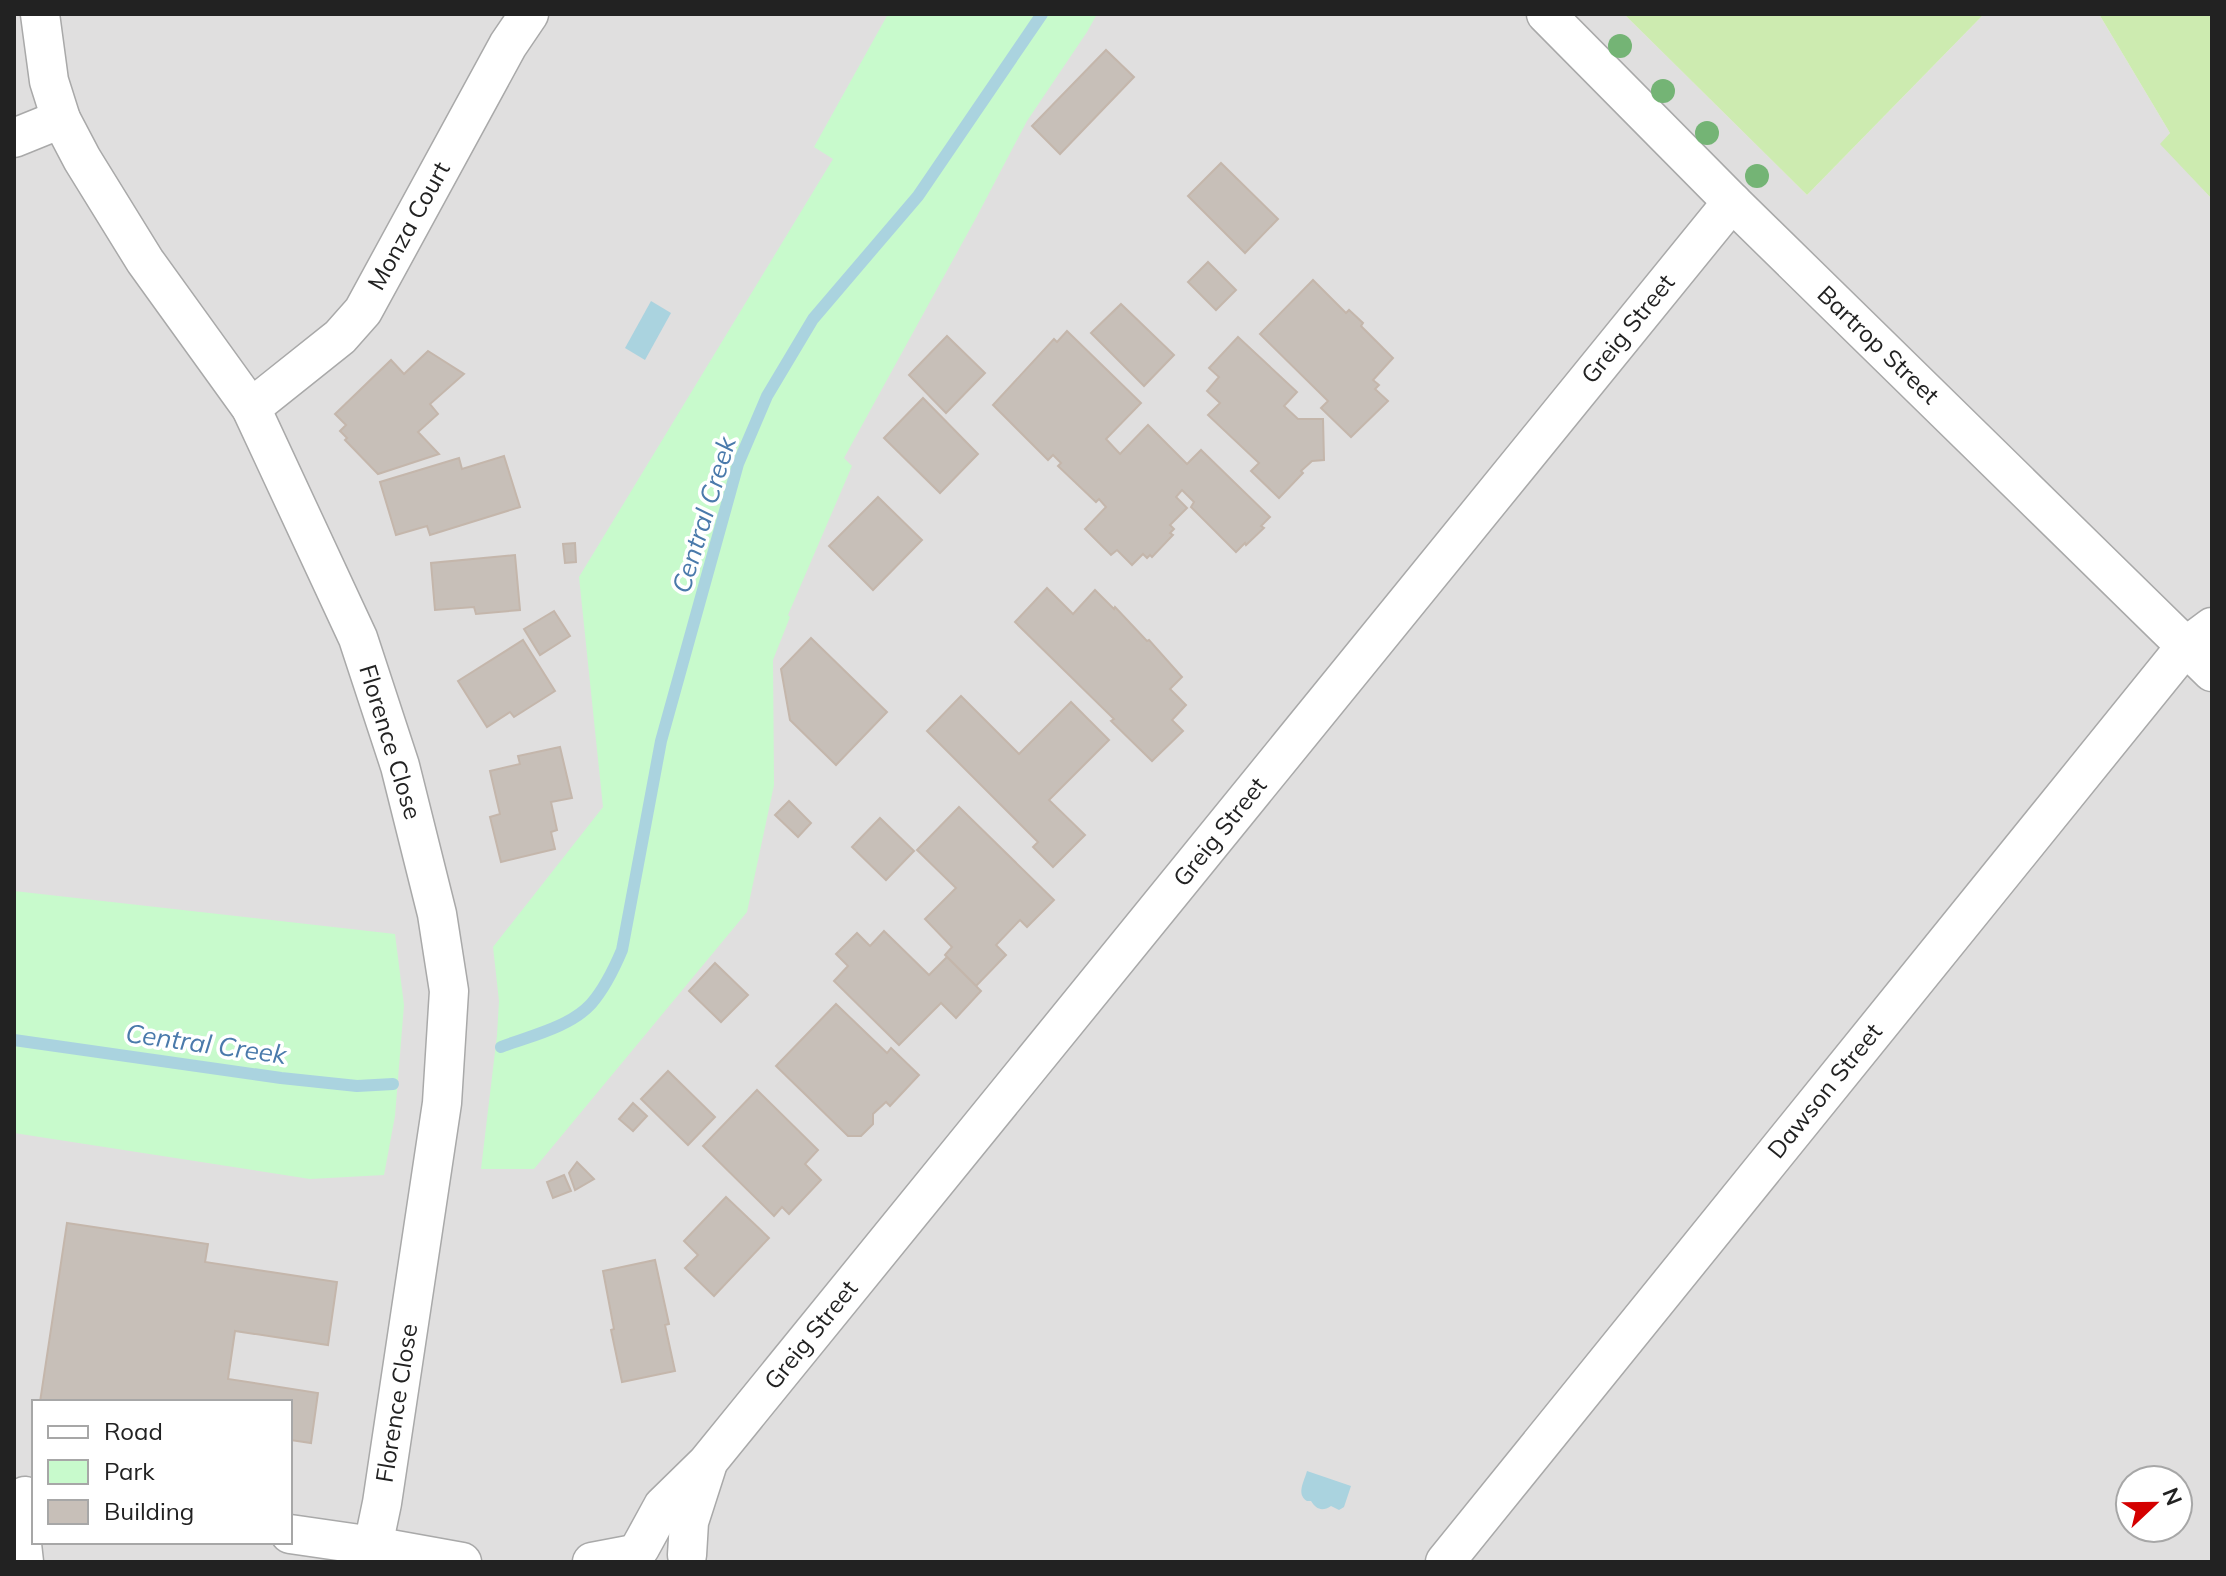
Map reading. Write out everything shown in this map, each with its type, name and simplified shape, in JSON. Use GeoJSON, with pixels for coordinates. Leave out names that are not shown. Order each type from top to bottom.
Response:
{"type":"FeatureCollection","features":[{"type":"Feature","properties":{"kind":"street","name":"Florence Close"},"geometry":{"type":"LineString","coordinates":[[40,14],[49,81],[61,119],[145,261],[251,408],[358,638],[400,766],[437,914],[449,991],[442,1103],[373,1546]]}},
{"type":"Feature","properties":{"kind":"street","name":"Monza Court"},"geometry":{"type":"LineString","coordinates":[[251,408],[340,337],[363,311],[508,45],[529,14]]}},
{"type":"Feature","properties":{"kind":"street","name":"Bartrop Street"},"geometry":{"type":"LineString","coordinates":[[1546,14],[1732,202],[2199,637],[2212,672]]}},
{"type":"Feature","properties":{"kind":"street"},"geometry":{"type":"LineString","coordinates":[[14,138],[61,119]]}},
{"type":"Feature","properties":{"kind":"street","name":"Greig Street"},"geometry":{"type":"LineString","coordinates":[[630,1555],[663,1506],[707,1463],[1732,202]]}},
{"type":"Feature","properties":{"kind":"street","name":"Dawson Street"},"geometry":{"type":"LineString","coordinates":[[1445,1562],[2199,637]]}},
{"type":"Feature","properties":{"kind":"street","name":"Greig Street"},"geometry":{"type":"LineString","coordinates":[[690,1559],[689,1522],[707,1463]]}},
{"type":"Feature","properties":{"kind":"street"},"geometry":{"type":"LineString","coordinates":[[24,1495],[24,1562]]}},
{"type":"Feature","properties":{"kind":"street"},"geometry":{"type":"LineString","coordinates":[[292,1534],[462,1562]]}},
{"type":"Feature","properties":{"kind":"street"},"geometry":{"type":"LineString","coordinates":[[592,1562],[630,1555],[652,1545],[677,1549],[690,1559]]}},
{"type":"Feature","properties":{"kind":"shaded area"},"geometry":{"type":"Polygon","coordinates":[[[14,14],[1624,14],[1807,195],[1984,14],[2099,14],[2170,133],[2161,144],[2212,199],[2212,1562],[14,1562],[14,14]]]}},
{"type":"Feature","properties":{"kind":"green space"},"geometry":{"type":"Polygon","coordinates":[[[888,14],[1097,14],[1027,121],[844,458],[852,466],[788,615],[790,617],[773,660],[774,785],[747,912],[534,1169],[481,1169],[499,1001],[493,947],[603,807],[579,577],[833,159],[814,147],[888,14]]]}},
{"type":"Feature","properties":{"kind":"green space"},"geometry":{"type":"Polygon","coordinates":[[[1624,14],[1984,14],[1807,195],[1624,14]]]}},
{"type":"Feature","properties":{"kind":"green space"},"geometry":{"type":"Polygon","coordinates":[[[2099,14],[2212,14],[2212,199],[2160,144],[2170,133],[2099,14]]]}},
{"type":"Feature","properties":{"kind":"green space"},"geometry":{"type":"Polygon","coordinates":[[[14,891],[395,934],[404,1005],[395,1116],[384,1175],[310,1179],[14,1133],[14,891]]]}},
{"type":"Feature","properties":{"kind":"water"},"geometry":{"type":"Polygon","coordinates":[[[651,301],[671,313],[645,360],[625,348],[651,301]]]}},
{"type":"Feature","properties":{"kind":"water"},"geometry":{"type":"Polygon","coordinates":[[[1307,1471],[1351,1486],[1344,1507],[1339,1510],[1331,1506],[1320,1509],[1307,1501],[1302,1495],[1302,1488],[1307,1471]]]}},
{"type":"Feature","properties":{"kind":"building"},"geometry":{"type":"Polygon","coordinates":[[[1106,50],[1134,77],[1060,154],[1032,126],[1106,50]]]}},
{"type":"Feature","properties":{"kind":"building"},"geometry":{"type":"Polygon","coordinates":[[[1221,163],[1278,219],[1245,253],[1188,196],[1221,163]]]}},
{"type":"Feature","properties":{"kind":"building"},"geometry":{"type":"Polygon","coordinates":[[[1208,262],[1236,290],[1216,310],[1188,282],[1208,262]]]}},
{"type":"Feature","properties":{"kind":"building"},"geometry":{"type":"Polygon","coordinates":[[[1313,280],[1346,313],[1349,310],[1363,323],[1361,326],[1393,358],[1373,380],[1379,385],[1375,389],[1388,401],[1351,437],[1321,408],[1328,401],[1260,334],[1313,280]]]}},
{"type":"Feature","properties":{"kind":"building"},"geometry":{"type":"Polygon","coordinates":[[[1121,304],[1174,355],[1144,386],[1091,333],[1121,304]]]}},
{"type":"Feature","properties":{"kind":"building"},"geometry":{"type":"Polygon","coordinates":[[[1067,331],[1141,403],[1106,439],[1120,454],[1148,425],[1187,464],[1201,450],[1270,517],[1261,526],[1264,528],[1246,545],[1236,552],[1191,507],[1194,502],[1182,490],[1176,497],[1187,508],[1170,525],[1174,529],[1170,533],[1173,535],[1152,557],[1147,558],[1143,554],[1132,565],[1117,550],[1111,555],[1085,529],[1106,507],[1099,499],[1096,502],[1058,466],[1061,463],[1053,455],[1048,460],[993,405],[1054,339],[1057,342],[1067,331]]]}},
{"type":"Feature","properties":{"kind":"building"},"geometry":{"type":"Polygon","coordinates":[[[947,336],[985,373],[946,413],[909,375],[947,336]]]}},
{"type":"Feature","properties":{"kind":"building"},"geometry":{"type":"Polygon","coordinates":[[[1238,337],[1297,392],[1284,406],[1298,419],[1323,419],[1324,460],[1312,461],[1279,498],[1251,471],[1259,463],[1208,415],[1220,403],[1207,391],[1219,377],[1209,368],[1238,337]]]}},
{"type":"Feature","properties":{"kind":"building"},"geometry":{"type":"Polygon","coordinates":[[[428,351],[464,374],[430,404],[438,414],[418,432],[439,454],[378,474],[345,440],[347,438],[340,431],[346,425],[335,414],[391,360],[404,374],[428,351]]]}},
{"type":"Feature","properties":{"kind":"building"},"geometry":{"type":"Polygon","coordinates":[[[923,398],[978,454],[940,493],[884,438],[923,398]]]}},
{"type":"Feature","properties":{"kind":"building"},"geometry":{"type":"Polygon","coordinates":[[[504,456],[520,507],[430,535],[427,526],[396,535],[380,482],[459,458],[462,469],[504,456]]]}},
{"type":"Feature","properties":{"kind":"building"},"geometry":{"type":"Polygon","coordinates":[[[878,497],[922,540],[873,590],[829,546],[878,497]]]}},
{"type":"Feature","properties":{"kind":"building"},"geometry":{"type":"Polygon","coordinates":[[[575,543],[576,562],[565,563],[563,544],[575,543]]]}},
{"type":"Feature","properties":{"kind":"building"},"geometry":{"type":"Polygon","coordinates":[[[515,555],[520,610],[476,614],[474,607],[435,610],[431,563],[515,555]]]}},
{"type":"Feature","properties":{"kind":"building"},"geometry":{"type":"Polygon","coordinates":[[[1047,588],[1073,614],[1095,590],[1149,640],[1182,677],[1170,689],[1186,705],[1172,720],[1183,731],[1152,761],[1111,721],[1114,719],[1015,622],[1047,588]]]}},
{"type":"Feature","properties":{"kind":"building"},"geometry":{"type":"Polygon","coordinates":[[[554,611],[570,636],[540,655],[524,629],[554,611]]]}},
{"type":"Feature","properties":{"kind":"building"},"geometry":{"type":"Polygon","coordinates":[[[811,638],[887,712],[836,765],[790,720],[781,669],[811,638]]]}},
{"type":"Feature","properties":{"kind":"building"},"geometry":{"type":"Polygon","coordinates":[[[523,640],[555,691],[514,717],[510,712],[487,727],[458,681],[523,640]]]}},
{"type":"Feature","properties":{"kind":"building"},"geometry":{"type":"Polygon","coordinates":[[[961,696],[1019,754],[1071,702],[1109,740],[1049,800],[1085,835],[1053,867],[1033,847],[1038,842],[927,731],[961,696]]]}},
{"type":"Feature","properties":{"kind":"building"},"geometry":{"type":"Polygon","coordinates":[[[560,747],[572,798],[551,802],[557,830],[551,832],[555,849],[501,862],[490,817],[500,814],[490,771],[520,764],[518,756],[560,747]]]}},
{"type":"Feature","properties":{"kind":"building"},"geometry":{"type":"Polygon","coordinates":[[[789,801],[811,823],[798,837],[775,815],[789,801]]]}},
{"type":"Feature","properties":{"kind":"building"},"geometry":{"type":"Polygon","coordinates":[[[959,807],[1054,900],[1027,927],[1020,920],[996,945],[1006,955],[976,986],[945,955],[952,947],[925,919],[956,888],[917,850],[959,807]]]}},
{"type":"Feature","properties":{"kind":"building"},"geometry":{"type":"Polygon","coordinates":[[[880,818],[914,851],[886,880],[852,847],[880,818]]]}},
{"type":"Feature","properties":{"kind":"building"},"geometry":{"type":"Polygon","coordinates":[[[884,931],[929,975],[947,957],[981,991],[956,1018],[941,1003],[899,1045],[834,981],[848,966],[836,954],[857,933],[870,946],[884,931]]]}},
{"type":"Feature","properties":{"kind":"building"},"geometry":{"type":"Polygon","coordinates":[[[715,963],[748,995],[721,1022],[689,991],[715,963]]]}},
{"type":"Feature","properties":{"kind":"building"},"geometry":{"type":"Polygon","coordinates":[[[836,1004],[887,1053],[891,1048],[919,1075],[890,1106],[886,1102],[873,1114],[873,1124],[861,1136],[848,1136],[776,1066],[836,1004]]]}},
{"type":"Feature","properties":{"kind":"building"},"geometry":{"type":"Polygon","coordinates":[[[668,1071],[715,1117],[688,1145],[641,1099],[668,1071]]]}},
{"type":"Feature","properties":{"kind":"building"},"geometry":{"type":"Polygon","coordinates":[[[757,1090],[818,1150],[805,1164],[821,1180],[789,1214],[782,1207],[774,1216],[703,1146],[757,1090]]]}},
{"type":"Feature","properties":{"kind":"building"},"geometry":{"type":"Polygon","coordinates":[[[633,1103],[647,1116],[633,1131],[619,1119],[633,1103]]]}},
{"type":"Feature","properties":{"kind":"building"},"geometry":{"type":"Polygon","coordinates":[[[577,1162],[594,1179],[575,1190],[569,1173],[577,1162]]]}},
{"type":"Feature","properties":{"kind":"building"},"geometry":{"type":"Polygon","coordinates":[[[564,1175],[571,1191],[553,1198],[547,1182],[564,1175]]]}},
{"type":"Feature","properties":{"kind":"building"},"geometry":{"type":"Polygon","coordinates":[[[726,1197],[769,1238],[714,1296],[685,1268],[698,1255],[684,1241],[726,1197]]]}},
{"type":"Feature","properties":{"kind":"building"},"geometry":{"type":"Polygon","coordinates":[[[67,1223],[208,1244],[205,1262],[337,1282],[328,1345],[235,1331],[228,1379],[318,1393],[311,1443],[292,1440],[292,1400],[40,1400],[67,1223]]]}},
{"type":"Feature","properties":{"kind":"building"},"geometry":{"type":"Polygon","coordinates":[[[655,1260],[669,1324],[665,1325],[675,1371],[622,1382],[603,1271],[655,1260]]]}},
{"type":"Feature","properties":{"kind":"waterway","name":"Central Creek"},"geometry":{"type":"LineString","coordinates":[[501,1047],[549,1030],[582,1012],[605,985],[622,950],[661,741],[738,464],[767,396],[813,319],[918,196],[1042,14]]}},
{"type":"Feature","properties":{"kind":"waterway","name":"Central Creek"},"geometry":{"type":"LineString","coordinates":[[14,1040],[281,1078],[357,1086],[393,1084]]}}]}
